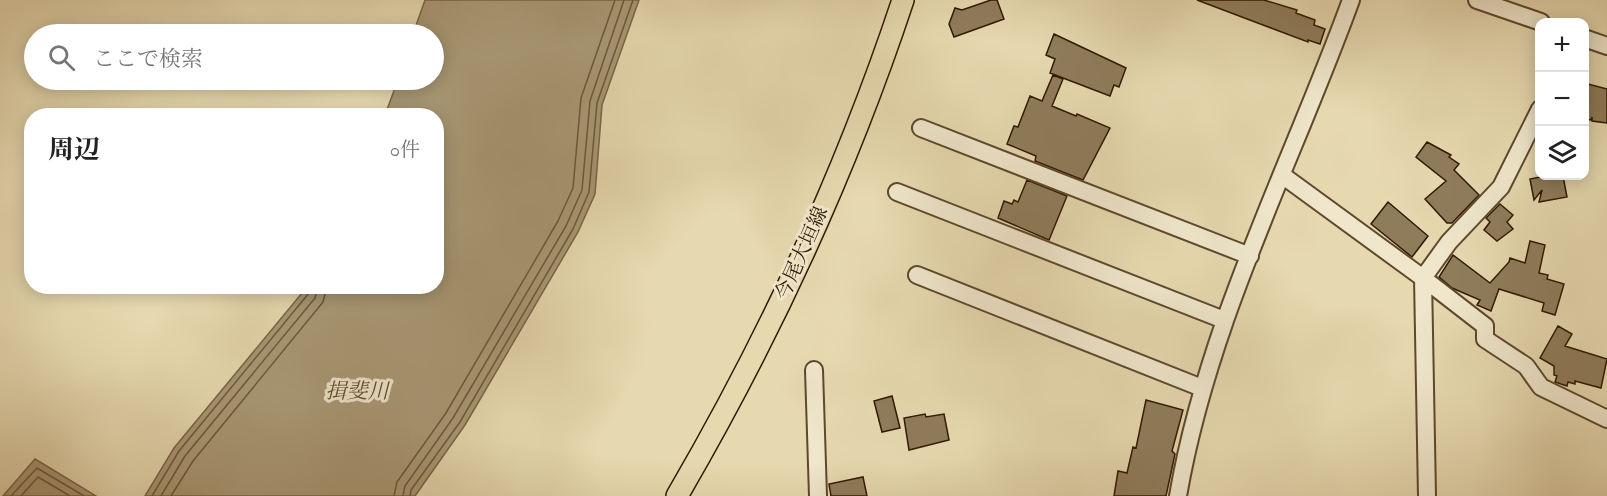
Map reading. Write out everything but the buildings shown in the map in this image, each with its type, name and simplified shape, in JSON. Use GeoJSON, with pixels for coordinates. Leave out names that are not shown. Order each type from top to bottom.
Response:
{"type":"FeatureCollection","features":[{"type":"Feature","properties":{"kind":"main road","name":"今尾大垣線"},"geometry":{"type":"LineString","coordinates":[[677,496],[731,400],[805,247],[870,92],[903,0]]}},
{"type":"Feature","properties":{"kind":"street"},"geometry":{"type":"LineString","coordinates":[[1178,496],[1187,444],[1224,320],[1351,0]]}},
{"type":"Feature","properties":{"kind":"street"},"geometry":{"type":"LineString","coordinates":[[1477,0],[1535,20]]}},
{"type":"Feature","properties":{"kind":"street"},"geometry":{"type":"LineString","coordinates":[[1589,40],[1607,46]]}},
{"type":"Feature","properties":{"kind":"street"},"geometry":{"type":"LineString","coordinates":[[1427,496],[1424,278],[1449,243],[1501,187],[1535,117]]}},
{"type":"Feature","properties":{"kind":"street"},"geometry":{"type":"LineString","coordinates":[[921,128],[1250,256]]}},
{"type":"Feature","properties":{"kind":"street"},"geometry":{"type":"LineString","coordinates":[[1282,175],[1424,278],[1485,326],[1485,339],[1526,366],[1541,387],[1607,419]]}},
{"type":"Feature","properties":{"kind":"street"},"geometry":{"type":"LineString","coordinates":[[897,192],[1224,320]]}},
{"type":"Feature","properties":{"kind":"street"},"geometry":{"type":"LineString","coordinates":[[916,275],[1202,388]]}},
{"type":"Feature","properties":{"kind":"street"},"geometry":{"type":"LineString","coordinates":[[813,493],[814,370]]}},
{"type":"Feature","properties":{"kind":"water","name":"揖斐川"},"geometry":{"type":"Polygon","coordinates":[[[425,0],[639,0],[602,105],[595,194],[578,232],[465,425],[415,496],[145,496],[174,448],[301,294],[444,294],[444,108],[388,108],[394,90],[444,90],[444,24],[417,24],[425,0]]]}},
{"type":"Feature","properties":{"kind":"water"},"geometry":{"type":"Polygon","coordinates":[[[35,459],[96,496],[3,496],[35,459]]]}}]}
